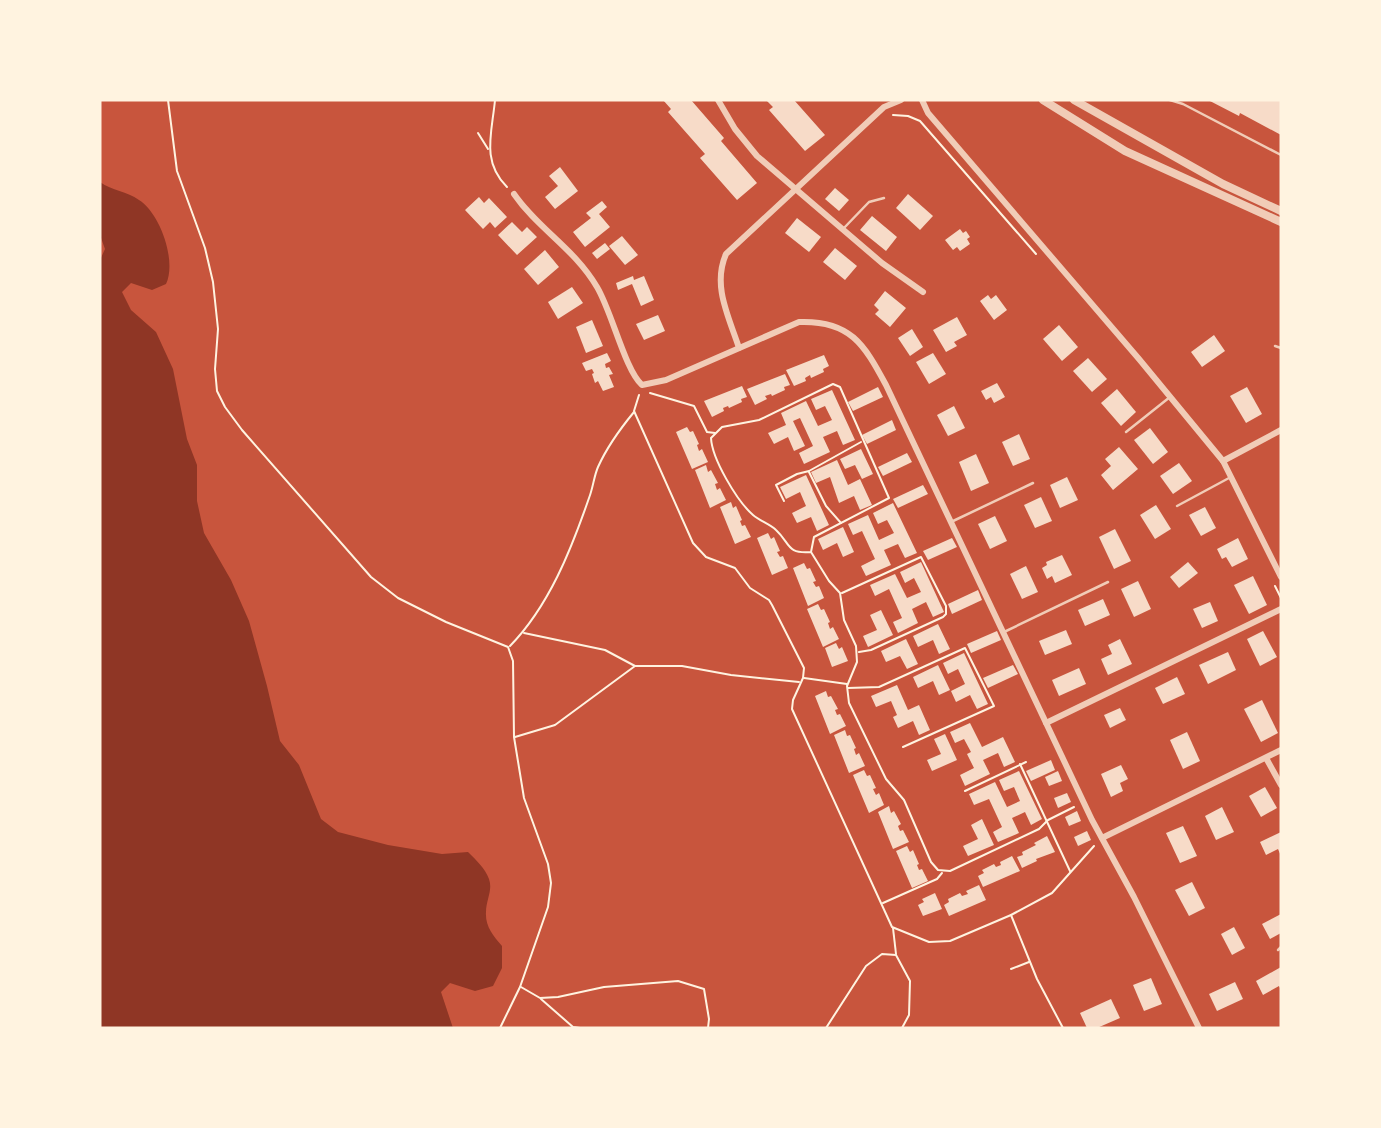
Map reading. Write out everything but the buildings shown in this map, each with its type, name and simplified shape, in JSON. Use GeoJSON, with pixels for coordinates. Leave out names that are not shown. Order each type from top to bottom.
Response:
{"type":"FeatureCollection","features":[{"type":"Feature","properties":{"kind":"street"},"geometry":{"type":"LineString","coordinates":[[718,100],[735,129],[757,156],[881,263],[923,292]]}},
{"type":"Feature","properties":{"kind":"street"},"geometry":{"type":"LineString","coordinates":[[739,348],[720,289],[721,266],[726,254],[884,107],[901,100]]}},
{"type":"Feature","properties":{"kind":"street"},"geometry":{"type":"LineString","coordinates":[[922,100],[928,113],[1002,202],[1223,461],[1233,476],[1281,577]]}},
{"type":"Feature","properties":{"kind":"street"},"geometry":{"type":"LineString","coordinates":[[1044,100],[1125,151],[1281,222]]}},
{"type":"Feature","properties":{"kind":"street"},"geometry":{"type":"LineString","coordinates":[[1073,100],[1223,184],[1281,211]]}},
{"type":"Feature","properties":{"kind":"street"},"geometry":{"type":"LineString","coordinates":[[514,194],[525,210],[568,248],[584,267],[611,315],[630,369],[642,385],[666,380],[799,322],[832,325],[856,338],[872,358],[886,385],[1084,802],[1199,1028]]}},
{"type":"Feature","properties":{"kind":"street"},"geometry":{"type":"LineString","coordinates":[[1223,461],[1281,430]]}},
{"type":"Feature","properties":{"kind":"street"},"geometry":{"type":"LineString","coordinates":[[1046,723],[1281,609]]}},
{"type":"Feature","properties":{"kind":"street"},"geometry":{"type":"LineString","coordinates":[[1102,838],[1281,750]]}},
{"type":"Feature","properties":{"kind":"street"},"geometry":{"type":"LineString","coordinates":[[1266,758],[1281,785]]}},
{"type":"Feature","properties":{"kind":"lane"},"geometry":{"type":"LineString","coordinates":[[1170,100],[1184,102],[1281,155]]}},
{"type":"Feature","properties":{"kind":"lane"},"geometry":{"type":"LineString","coordinates":[[843,229],[869,202],[884,198]]}},
{"type":"Feature","properties":{"kind":"lane"},"geometry":{"type":"LineString","coordinates":[[1275,346],[1281,348]]}},
{"type":"Feature","properties":{"kind":"lane"},"geometry":{"type":"LineString","coordinates":[[1126,432],[1171,397]]}},
{"type":"Feature","properties":{"kind":"lane"},"geometry":{"type":"LineString","coordinates":[[1177,506],[1233,476]]}},
{"type":"Feature","properties":{"kind":"lane"},"geometry":{"type":"LineString","coordinates":[[951,522],[1033,483]]}},
{"type":"Feature","properties":{"kind":"lane"},"geometry":{"type":"LineString","coordinates":[[1002,632],[1108,582]]}},
{"type":"Feature","properties":{"kind":"path"},"geometry":{"type":"LineString","coordinates":[[168,100],[177,171],[205,248],[213,282],[218,329],[215,369],[217,391],[225,407],[371,577],[398,598],[446,622],[508,647],[513,661],[514,737],[524,798],[548,864],[551,883],[548,906],[520,987],[500,1028]]}},
{"type":"Feature","properties":{"kind":"path"},"geometry":{"type":"LineString","coordinates":[[489,149],[495,100]]}},
{"type":"Feature","properties":{"kind":"path"},"geometry":{"type":"LineString","coordinates":[[884,107],[891,115],[908,116],[920,121],[1036,255]]}},
{"type":"Feature","properties":{"kind":"path"},"geometry":{"type":"LineString","coordinates":[[478,133],[489,149],[496,176],[514,194]]}},
{"type":"Feature","properties":{"kind":"path"},"geometry":{"type":"LineString","coordinates":[[811,552],[795,552],[775,528],[748,511],[716,458],[711,438],[722,427],[759,420],[833,384],[840,387],[889,498],[814,537],[811,552],[841,593],[844,620],[858,652],[857,662],[847,686],[849,703],[886,779],[904,800],[931,862],[942,872],[950,871],[1039,829],[1048,820],[1084,802]]}},
{"type":"Feature","properties":{"kind":"path"},"geometry":{"type":"LineString","coordinates":[[508,647],[523,633],[539,611],[559,572],[590,497],[597,468],[634,411],[642,385],[653,395],[694,406],[707,432],[715,433]]}},
{"type":"Feature","properties":{"kind":"path"},"geometry":{"type":"LineString","coordinates":[[634,411],[693,543],[706,557],[733,566],[754,592],[769,600],[802,662],[803,678],[792,709],[882,903],[892,927],[896,955],[911,981],[909,1015],[902,1028]]}},
{"type":"Feature","properties":{"kind":"path"},"geometry":{"type":"LineString","coordinates":[[857,427],[861,426]]}},
{"type":"Feature","properties":{"kind":"path"},"geometry":{"type":"LineString","coordinates":[[783,501],[776,485],[792,475],[809,471],[863,441]]}},
{"type":"Feature","properties":{"kind":"path"},"geometry":{"type":"LineString","coordinates":[[809,471],[826,506],[842,524]]}},
{"type":"Feature","properties":{"kind":"path"},"geometry":{"type":"LineString","coordinates":[[841,593],[921,557],[946,606],[946,614],[943,617],[871,650],[858,652]]}},
{"type":"Feature","properties":{"kind":"path"},"geometry":{"type":"LineString","coordinates":[[1275,586],[1281,598]]}},
{"type":"Feature","properties":{"kind":"path"},"geometry":{"type":"LineString","coordinates":[[523,633],[605,650],[635,666],[682,666],[731,675],[801,682]]}},
{"type":"Feature","properties":{"kind":"path"},"geometry":{"type":"LineString","coordinates":[[803,678],[847,686],[879,687],[965,648],[993,706],[903,747]]}},
{"type":"Feature","properties":{"kind":"path"},"geometry":{"type":"LineString","coordinates":[[514,737],[555,725],[635,666]]}},
{"type":"Feature","properties":{"kind":"path"},"geometry":{"type":"LineString","coordinates":[[965,791],[1026,762]]}},
{"type":"Feature","properties":{"kind":"path"},"geometry":{"type":"LineString","coordinates":[[1020,764],[1071,872]]}},
{"type":"Feature","properties":{"kind":"path"},"geometry":{"type":"LineString","coordinates":[[892,927],[939,943],[1011,915],[1052,893],[1102,838]]}},
{"type":"Feature","properties":{"kind":"path"},"geometry":{"type":"LineString","coordinates":[[882,903],[937,879],[942,872]]}},
{"type":"Feature","properties":{"kind":"path"},"geometry":{"type":"LineString","coordinates":[[1011,915],[1063,1028]]}},
{"type":"Feature","properties":{"kind":"path"},"geometry":{"type":"LineString","coordinates":[[826,1028],[866,966],[881,954],[896,955]]}},
{"type":"Feature","properties":{"kind":"path"},"geometry":{"type":"LineString","coordinates":[[1011,969],[1030,961]]}},
{"type":"Feature","properties":{"kind":"path"},"geometry":{"type":"LineString","coordinates":[[540,998],[604,987],[678,981],[704,989],[708,1028]]}},
{"type":"Feature","properties":{"kind":"path"},"geometry":{"type":"LineString","coordinates":[[520,987],[540,998],[573,1027],[580,1028]]}},
{"type":"Feature","properties":{"kind":"shaded area"},"geometry":{"type":"Polygon","coordinates":[[[100,182],[134,197],[147,206],[160,226],[168,251],[169,274],[166,284],[152,290],[131,283],[122,292],[131,310],[156,332],[173,369],[187,439],[197,465],[197,501],[204,533],[231,580],[249,621],[280,741],[299,765],[321,819],[338,832],[388,845],[442,854],[468,852],[489,879],[486,917],[490,930],[502,946],[502,968],[493,986],[475,991],[450,983],[441,992],[453,1028],[100,1028],[100,260],[105,249],[100,235],[100,182]]]}}]}
